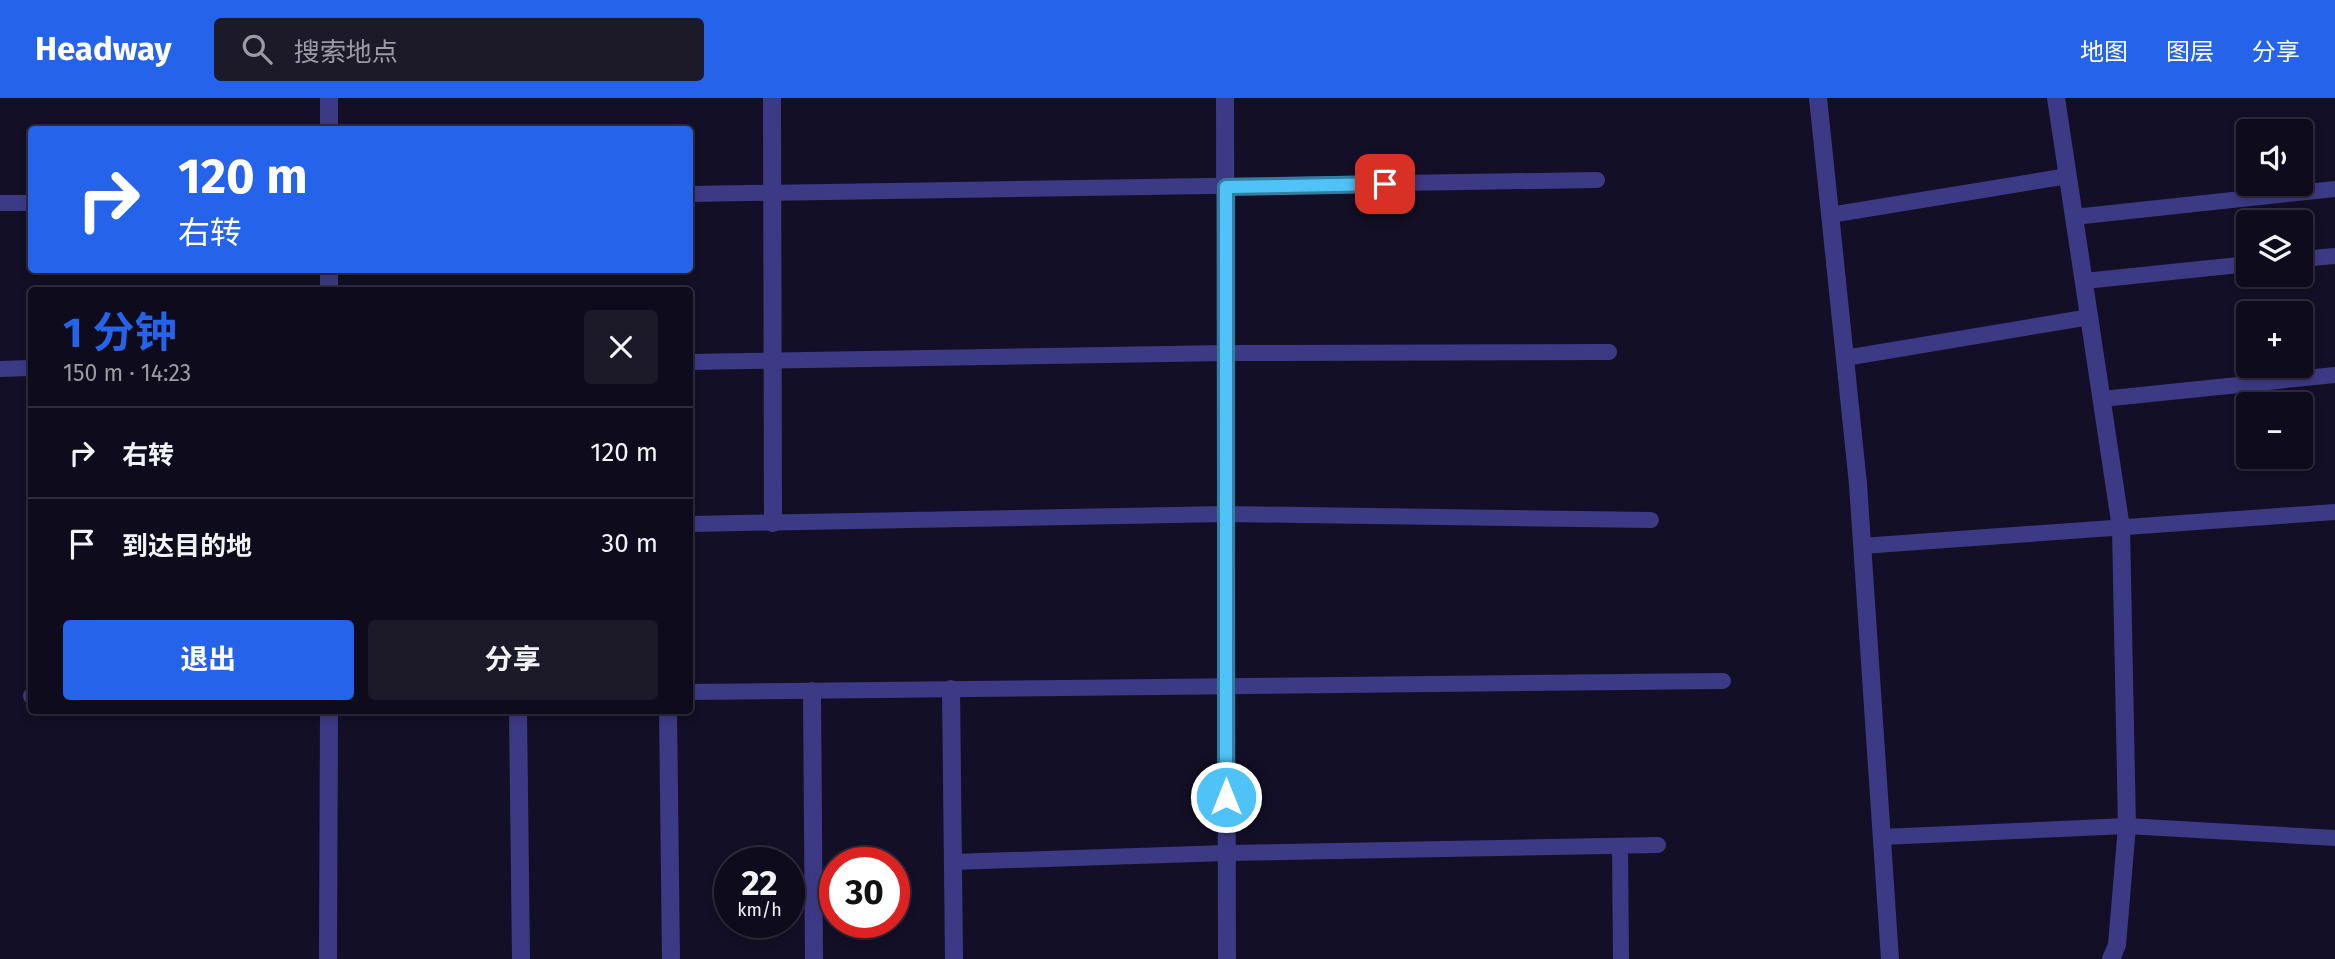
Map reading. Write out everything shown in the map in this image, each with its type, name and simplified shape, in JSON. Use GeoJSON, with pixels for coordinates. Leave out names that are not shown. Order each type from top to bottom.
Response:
{"type":"FeatureCollection","features":[{"type":"Feature","properties":{"kind":"street"},"geometry":{"type":"LineString","coordinates":[[329,98],[329,126]]}},
{"type":"Feature","properties":{"kind":"street"},"geometry":{"type":"LineString","coordinates":[[772,98],[773,523]]}},
{"type":"Feature","properties":{"kind":"street"},"geometry":{"type":"LineString","coordinates":[[1225,98],[1227,959]]}},
{"type":"Feature","properties":{"kind":"street"},"geometry":{"type":"LineString","coordinates":[[1818,98],[1862,546],[1890,959]]}},
{"type":"Feature","properties":{"kind":"street"},"geometry":{"type":"LineString","coordinates":[[2056,98],[2121,528],[2127,826],[2117,945],[2111,959]]}},
{"type":"Feature","properties":{"kind":"street"},"geometry":{"type":"LineString","coordinates":[[951,689],[954,959]]}},
{"type":"Feature","properties":{"kind":"street"},"geometry":{"type":"LineString","coordinates":[[812,691],[814,959]]}},
{"type":"Feature","properties":{"kind":"street"},"geometry":{"type":"LineString","coordinates":[[328,959],[329,714]]}},
{"type":"Feature","properties":{"kind":"street"},"geometry":{"type":"LineString","coordinates":[[518,714],[521,959]]}},
{"type":"Feature","properties":{"kind":"street"},"geometry":{"type":"LineString","coordinates":[[668,714],[671,959]]}},
{"type":"Feature","properties":{"kind":"lane"},"geometry":{"type":"LineString","coordinates":[[1830,215],[2068,176]]}},
{"type":"Feature","properties":{"kind":"lane"},"geometry":{"type":"LineString","coordinates":[[693,194],[1597,180]]}},
{"type":"Feature","properties":{"kind":"lane"},"geometry":{"type":"LineString","coordinates":[[2074,217],[2335,190]]}},
{"type":"Feature","properties":{"kind":"lane"},"geometry":{"type":"LineString","coordinates":[[0,203],[28,203]]}},
{"type":"Feature","properties":{"kind":"lane"},"geometry":{"type":"LineString","coordinates":[[2313,258],[2335,256]]}},
{"type":"Feature","properties":{"kind":"lane"},"geometry":{"type":"LineString","coordinates":[[2084,281],[2236,265]]}},
{"type":"Feature","properties":{"kind":"lane"},"geometry":{"type":"LineString","coordinates":[[1845,358],[2090,317]]}},
{"type":"Feature","properties":{"kind":"lane"},"geometry":{"type":"LineString","coordinates":[[693,362],[1226,353],[1609,352]]}},
{"type":"Feature","properties":{"kind":"lane"},"geometry":{"type":"LineString","coordinates":[[0,369],[28,368]]}},
{"type":"Feature","properties":{"kind":"lane"},"geometry":{"type":"LineString","coordinates":[[2102,399],[2335,375]]}},
{"type":"Feature","properties":{"kind":"lane"},"geometry":{"type":"LineString","coordinates":[[1862,546],[2335,512]]}},
{"type":"Feature","properties":{"kind":"lane"},"geometry":{"type":"LineString","coordinates":[[693,524],[1226,514],[1651,520]]}},
{"type":"Feature","properties":{"kind":"lane"},"geometry":{"type":"LineString","coordinates":[[693,692],[1723,681]]}},
{"type":"Feature","properties":{"kind":"lane"},"geometry":{"type":"LineString","coordinates":[[1882,837],[2127,826],[2335,838]]}},
{"type":"Feature","properties":{"kind":"lane"},"geometry":{"type":"LineString","coordinates":[[953,862],[1226,853],[1658,845]]}},
{"type":"Feature","properties":{"kind":"lane"},"geometry":{"type":"LineString","coordinates":[[1620,846],[1621,959]]}},
{"type":"Feature","properties":{"kind":"route"},"geometry":{"type":"LineString","coordinates":[[1226,797],[1226,187],[1385,184]]}}]}
